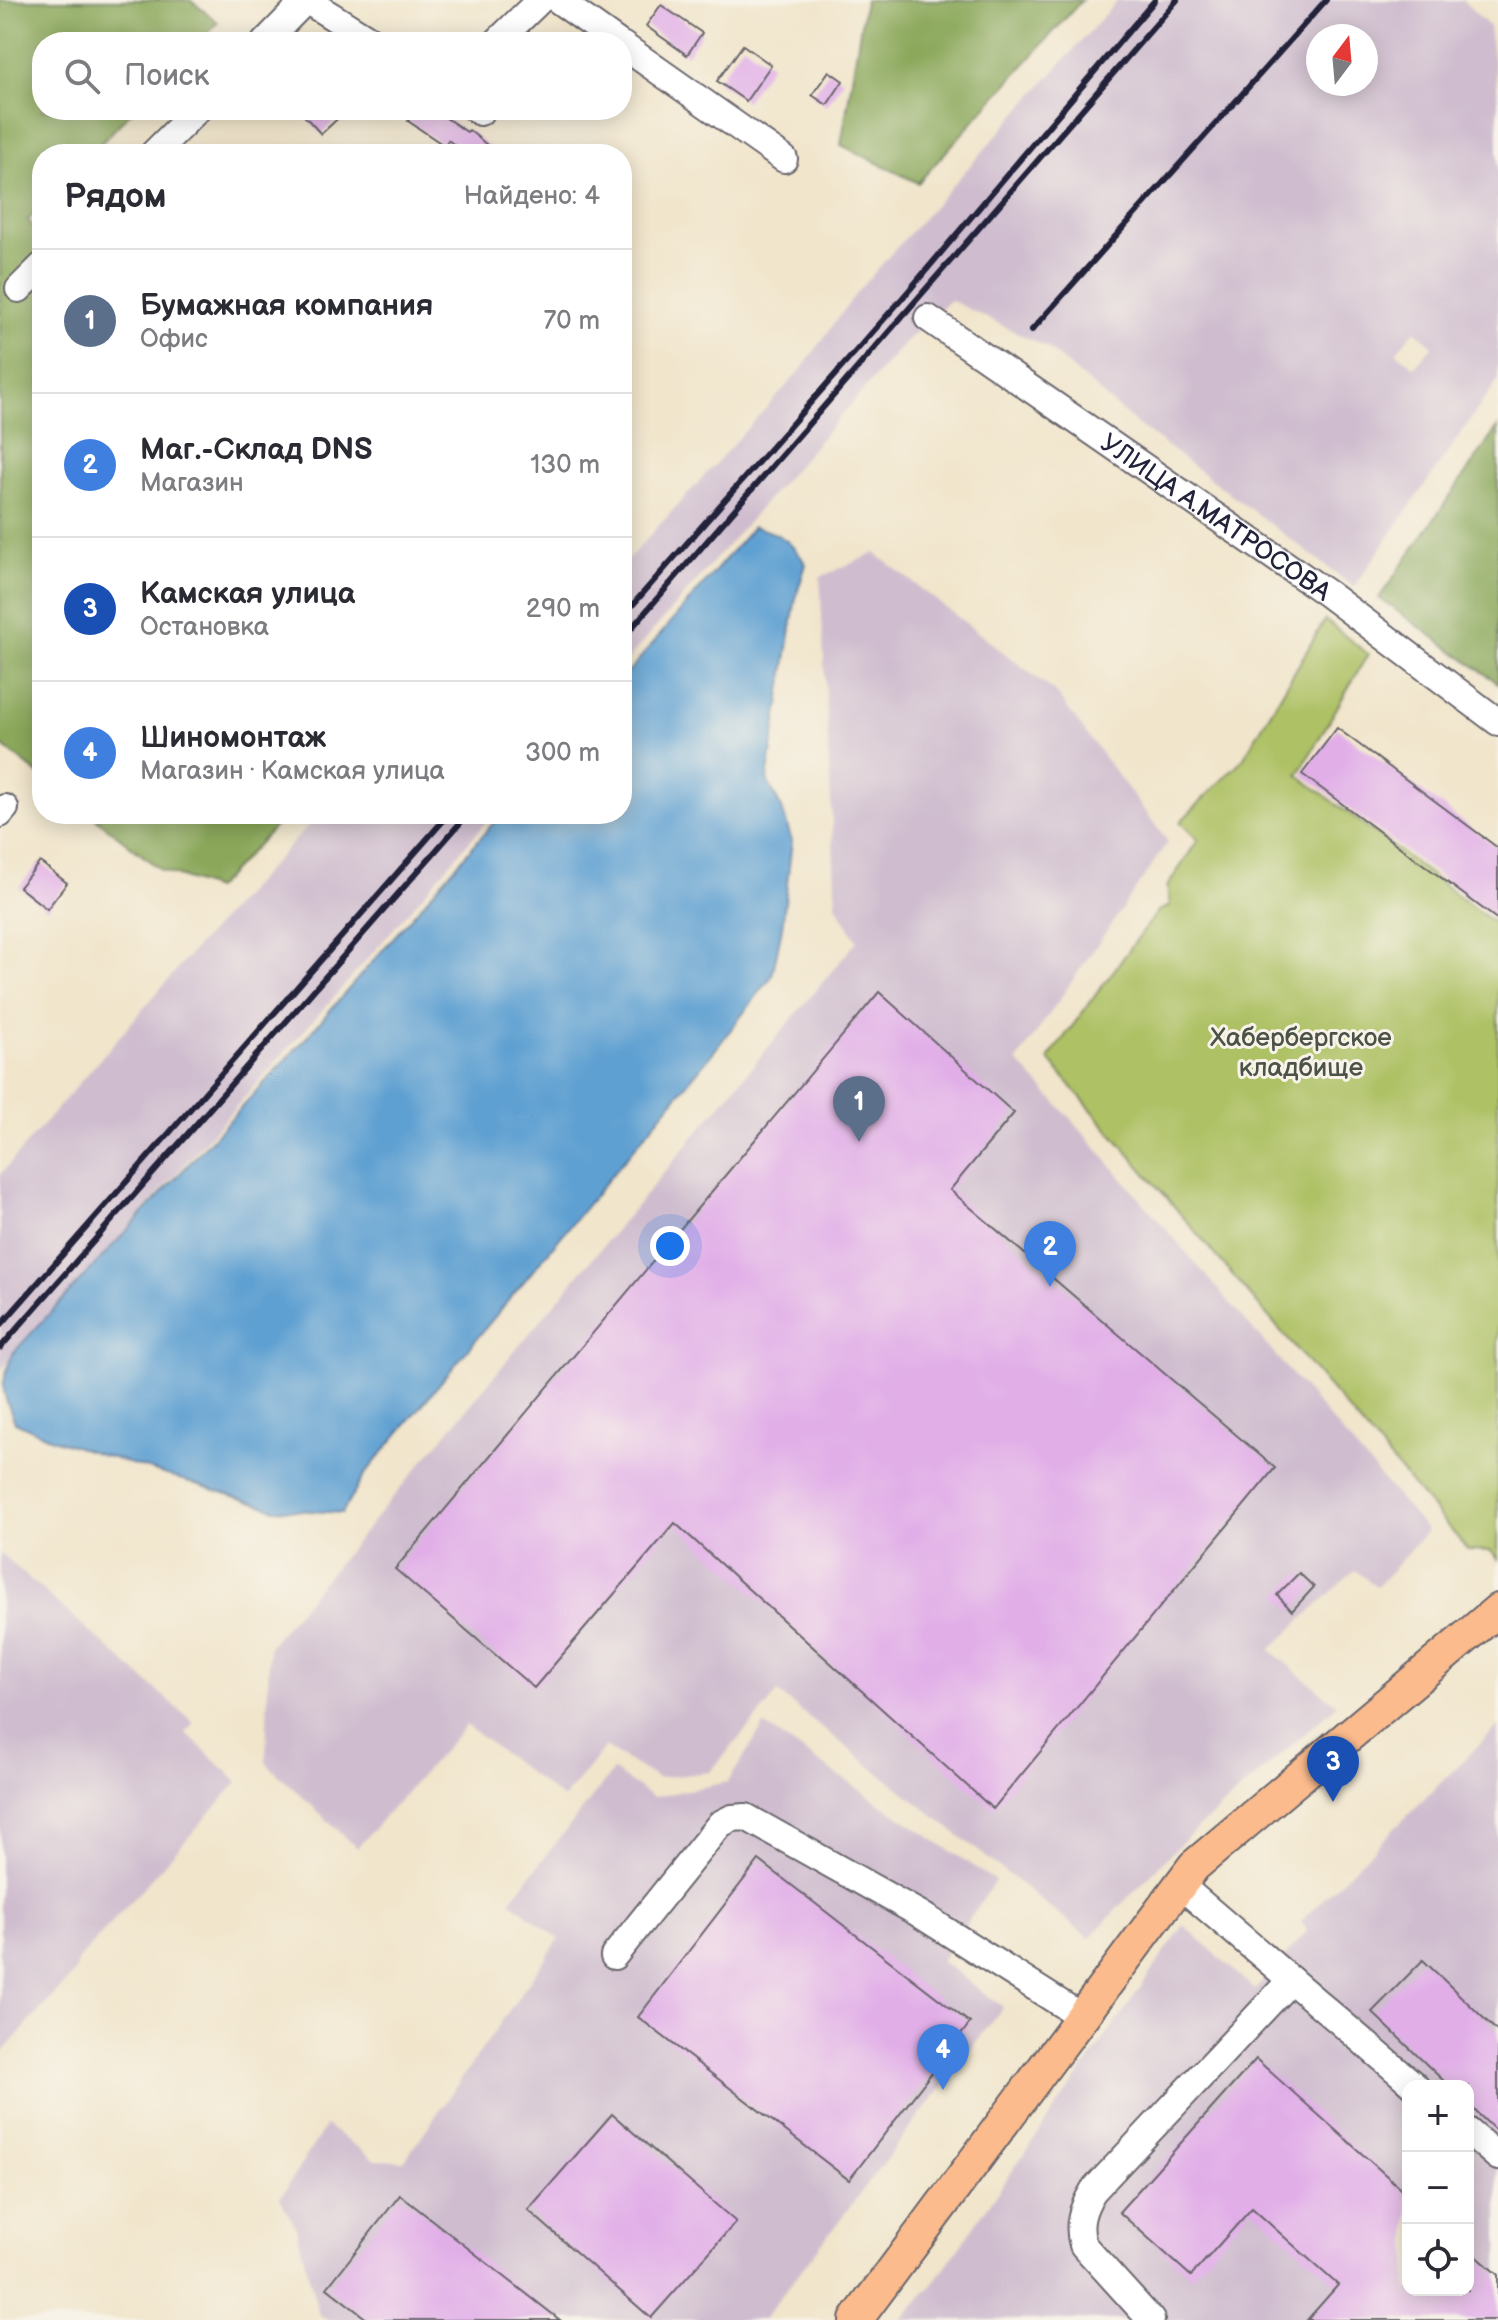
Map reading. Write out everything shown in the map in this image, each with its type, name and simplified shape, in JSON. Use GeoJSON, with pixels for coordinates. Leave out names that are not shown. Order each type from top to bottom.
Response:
{"type":"FeatureCollection","features":[{"type":"Feature","properties":{"kind":"main road"},"geometry":{"type":"LineString","coordinates":[[856,2320],[1194,1866],[1498,1610]]}},
{"type":"Feature","properties":{"kind":"street"},"geometry":{"type":"LineString","coordinates":[[275,32],[306,0],[357,32]]}},
{"type":"Feature","properties":{"kind":"street"},"geometry":{"type":"LineString","coordinates":[[507,32],[540,0]]}},
{"type":"Feature","properties":{"kind":"street"},"geometry":{"type":"LineString","coordinates":[[558,0],[603,32]]}},
{"type":"Feature","properties":{"kind":"street"},"geometry":{"type":"LineString","coordinates":[[632,52],[784,159]]}},
{"type":"Feature","properties":{"kind":"street"},"geometry":{"type":"LineString","coordinates":[[163,144],[187,120]]}},
{"type":"Feature","properties":{"kind":"street"},"geometry":{"type":"LineString","coordinates":[[19,289],[32,276]]}},
{"type":"Feature","properties":{"kind":"street","name":"УЛИЦА А.МАТРОСОВА"},"geometry":{"type":"LineString","coordinates":[[928,318],[1328,594],[1498,722]]}},
{"type":"Feature","properties":{"kind":"street"},"geometry":{"type":"LineString","coordinates":[[614,1956],[720,1824],[732,1818],[746,1817],[918,1913],[1082,2017]]}},
{"type":"Feature","properties":{"kind":"street"},"geometry":{"type":"LineString","coordinates":[[1180,1885],[1408,2080]]}},
{"type":"Feature","properties":{"kind":"street"},"geometry":{"type":"LineString","coordinates":[[1134,2315],[1083,2245],[1079,2231],[1087,2201],[1291,1980]]}},
{"type":"Feature","properties":{"kind":"street"},"geometry":{"type":"LineString","coordinates":[[1474,2136],[1498,2157]]}},
{"type":"Feature","properties":{"kind":"shaded area"},"geometry":{"type":"Polygon","coordinates":[[[1118,0],[1462,0],[1489,26],[1498,94],[1498,380],[1354,587],[1133,421],[1048,348],[950,300],[908,339],[632,655],[632,555],[800,371],[857,292],[1118,0]],[[1415,330],[1396,352],[1414,367],[1433,346],[1415,330]]]}},
{"type":"Feature","properties":{"kind":"shaded area"},"geometry":{"type":"Polygon","coordinates":[[[875,553],[1056,693],[1168,842],[1017,1061],[1072,1120],[1427,1531],[1377,1587],[1355,1570],[1270,1650],[1337,1705],[1183,1841],[1089,1938],[778,1693],[710,1772],[657,1778],[605,1747],[563,1799],[466,1725],[357,1848],[266,1763],[269,1646],[857,941],[836,905],[820,577],[875,553]]]}},
{"type":"Feature","properties":{"kind":"shaded area"},"geometry":{"type":"Polygon","coordinates":[[[310,824],[484,824],[0,1371],[0,1175],[199,944],[310,824]]]}},
{"type":"Feature","properties":{"kind":"shaded area"},"geometry":{"type":"Polygon","coordinates":[[[0,1553],[194,1723],[186,1733],[238,1782],[79,1959],[75,1972],[0,2055],[0,1553]]]}},
{"type":"Feature","properties":{"kind":"shaded area"},"geometry":{"type":"Polygon","coordinates":[[[764,1725],[995,1881],[941,1961],[1003,2007],[763,2320],[327,2320],[319,2315],[296,2227],[280,2198],[326,2125],[375,2160],[404,2161],[559,1939],[510,1901],[613,1771],[653,1797],[728,1782],[764,1725]]]}},
{"type":"Feature","properties":{"kind":"shaded area"},"geometry":{"type":"Polygon","coordinates":[[[1498,1726],[1498,2320],[901,2320],[934,2283],[1184,1925],[1255,1990],[1307,1931],[1301,1921],[1498,1726]]]}},
{"type":"Feature","properties":{"kind":"green space"},"geometry":{"type":"Polygon","coordinates":[[[0,0],[190,0],[218,22],[208,32],[32,32],[32,120],[123,120],[101,144],[32,144],[32,216],[28,220],[32,225],[32,769],[0,744],[0,0]]]}},
{"type":"Feature","properties":{"kind":"green space"},"geometry":{"type":"Polygon","coordinates":[[[865,0],[1082,0],[918,183],[841,145],[865,0]]]}},
{"type":"Feature","properties":{"kind":"green space"},"geometry":{"type":"Polygon","coordinates":[[[1498,427],[1498,683],[1379,598],[1498,427]]]}},
{"type":"Feature","properties":{"kind":"green space","name":"Хабербергское кладбище"},"geometry":{"type":"Polygon","coordinates":[[[1325,620],[1368,654],[1298,775],[1498,926],[1498,1559],[1491,1551],[1468,1550],[1048,1059],[1158,911],[1170,906],[1167,887],[1198,840],[1180,822],[1243,759],[1325,620]]]}},
{"type":"Feature","properties":{"kind":"green space"},"geometry":{"type":"Polygon","coordinates":[[[103,824],[277,824],[215,889],[161,870],[103,824]]]}},
{"type":"Feature","properties":{"kind":"water"},"geometry":{"type":"Polygon","coordinates":[[[753,527],[784,539],[806,564],[796,597],[767,780],[782,809],[792,841],[782,928],[772,976],[715,1050],[365,1474],[342,1513],[275,1509],[52,1439],[15,1422],[4,1387],[13,1353],[305,1039],[492,824],[632,824],[632,667],[753,527]]]}},
{"type":"Feature","properties":{"kind":"building"},"geometry":{"type":"Polygon","coordinates":[[[661,5],[702,33],[687,55],[646,26],[661,5]]]}},
{"type":"Feature","properties":{"kind":"building"},"geometry":{"type":"Polygon","coordinates":[[[743,45],[771,65],[746,101],[717,81],[743,45]]]}},
{"type":"Feature","properties":{"kind":"building"},"geometry":{"type":"Polygon","coordinates":[[[829,71],[843,81],[827,105],[812,95],[829,71]]]}},
{"type":"Feature","properties":{"kind":"building"},"geometry":{"type":"Polygon","coordinates":[[[308,120],[336,120],[321,134],[308,120]]]}},
{"type":"Feature","properties":{"kind":"building"},"geometry":{"type":"Polygon","coordinates":[[[449,120],[467,132],[469,130],[486,144],[453,144],[448,140],[442,144],[408,121],[449,120]]]}},
{"type":"Feature","properties":{"kind":"building"},"geometry":{"type":"Polygon","coordinates":[[[1337,728],[1498,848],[1498,920],[1302,774],[1337,728]]]}},
{"type":"Feature","properties":{"kind":"building"},"geometry":{"type":"Polygon","coordinates":[[[40,862],[67,883],[47,909],[19,887],[40,862]]]}},
{"type":"Feature","properties":{"kind":"building"},"geometry":{"type":"Polygon","coordinates":[[[879,992],[1014,1113],[950,1190],[1275,1468],[993,1809],[675,1523],[534,1688],[395,1569],[879,992]]]}},
{"type":"Feature","properties":{"kind":"building"},"geometry":{"type":"Polygon","coordinates":[[[1299,1573],[1314,1587],[1292,1611],[1277,1595],[1299,1573]]]}},
{"type":"Feature","properties":{"kind":"building"},"geometry":{"type":"Polygon","coordinates":[[[759,1860],[970,2023],[849,2180],[638,2017],[759,1860]]]}},
{"type":"Feature","properties":{"kind":"building"},"geometry":{"type":"Polygon","coordinates":[[[1423,1960],[1498,2032],[1498,2133],[1474,2110],[1474,2080],[1443,2080],[1372,2012],[1423,1960]]]}},
{"type":"Feature","properties":{"kind":"building"},"geometry":{"type":"Polygon","coordinates":[[[1256,2059],[1402,2190],[1402,2296],[1474,2296],[1474,2254],[1498,2275],[1498,2320],[1307,2320],[1338,2285],[1252,2208],[1191,2276],[1119,2212],[1256,2059]]]}},
{"type":"Feature","properties":{"kind":"building"},"geometry":{"type":"Polygon","coordinates":[[[612,2114],[736,2222],[651,2318],[528,2210],[612,2114]]]}},
{"type":"Feature","properties":{"kind":"building"},"geometry":{"type":"Polygon","coordinates":[[[400,2195],[560,2320],[368,2320],[327,2288],[400,2195]]]}},
{"type":"Feature","properties":{"kind":"railway"},"geometry":{"type":"LineString","coordinates":[[632,606],[906,294],[1155,0]]}},
{"type":"Feature","properties":{"kind":"railway"},"geometry":{"type":"LineString","coordinates":[[632,627],[1177,0]]}},
{"type":"Feature","properties":{"kind":"railway"},"geometry":{"type":"LineString","coordinates":[[1031,331],[1326,0]]}},
{"type":"Feature","properties":{"kind":"railway"},"geometry":{"type":"LineString","coordinates":[[0,1326],[440,824]]}},
{"type":"Feature","properties":{"kind":"railway"},"geometry":{"type":"LineString","coordinates":[[0,1348],[459,824]]}},
{"type":"Feature","properties":{"kind":"place","name":"Бумажная компания"},"geometry":{"type":"Point","coordinates":[859,1142]}},
{"type":"Feature","properties":{"kind":"place","name":"Маг.-Склад DNS"},"geometry":{"type":"Point","coordinates":[1050,1287]}},
{"type":"Feature","properties":{"kind":"place","name":"Камская улица"},"geometry":{"type":"Point","coordinates":[1333,1802]}},
{"type":"Feature","properties":{"kind":"place","name":"Шиномонтаж"},"geometry":{"type":"Point","coordinates":[943,2090]}}]}
